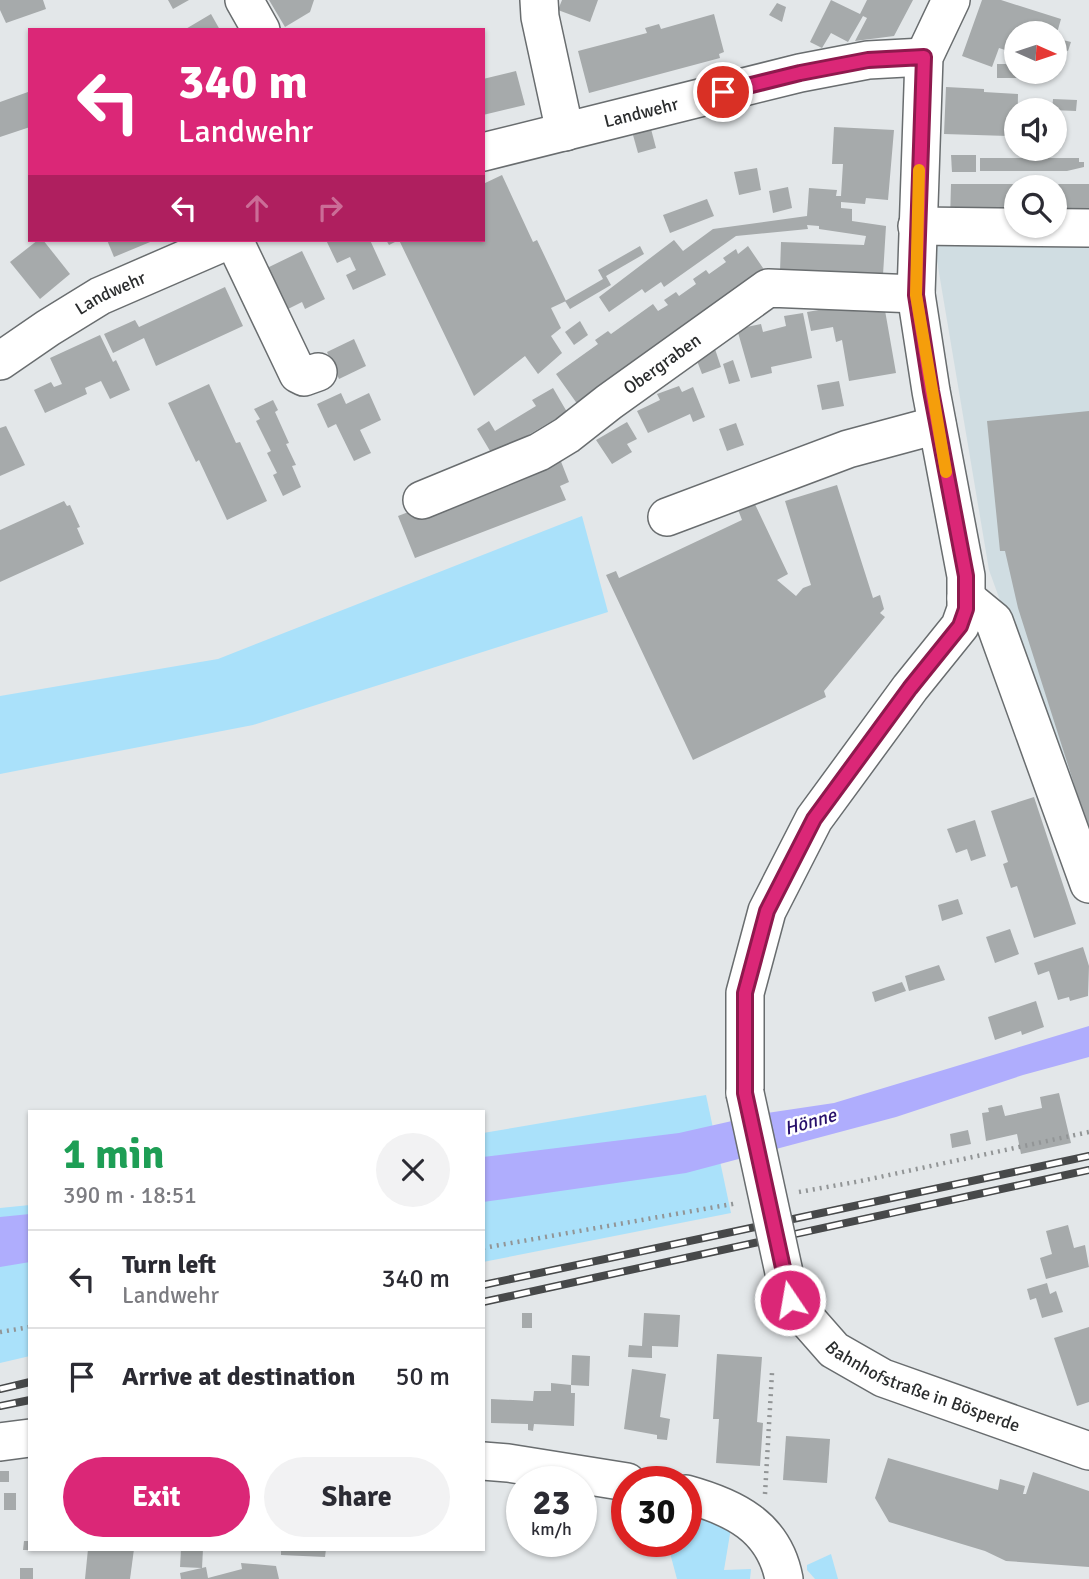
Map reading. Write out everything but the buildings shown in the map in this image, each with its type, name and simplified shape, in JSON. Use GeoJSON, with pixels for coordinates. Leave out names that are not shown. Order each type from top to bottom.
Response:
{"type":"FeatureCollection","features":[{"type":"Feature","properties":{"kind":"street"},"geometry":{"type":"LineString","coordinates":[[244,0],[260,28]]}},
{"type":"Feature","properties":{"kind":"street"},"geometry":{"type":"LineString","coordinates":[[538,0],[565,132]]}},
{"type":"Feature","properties":{"kind":"street","name":"Bahnhofstraße in Bösperde"},"geometry":{"type":"LineString","coordinates":[[951,0],[924,57],[916,295],[966,576],[966,609],[960,626],[910,688],[814,819],[767,911],[745,993],[745,1093],[790,1300],[834,1350],[883,1378],[1089,1451]]}},
{"type":"Feature","properties":{"kind":"street","name":"Landwehr"},"geometry":{"type":"LineString","coordinates":[[485,152],[800,73],[868,60],[924,57]]}},
{"type":"Feature","properties":{"kind":"street"},"geometry":{"type":"LineString","coordinates":[[917,226],[1089,228]]}},
{"type":"Feature","properties":{"kind":"street","name":"Landwehr"},"geometry":{"type":"LineString","coordinates":[[0,361],[100,296],[227,242]]}},
{"type":"Feature","properties":{"kind":"street"},"geometry":{"type":"LineString","coordinates":[[233,242],[298,373],[304,377],[318,372]]}},
{"type":"Feature","properties":{"kind":"street","name":"Obergraben"},"geometry":{"type":"LineString","coordinates":[[422,500],[539,452],[567,435],[768,288],[916,295]]}},
{"type":"Feature","properties":{"kind":"street"},"geometry":{"type":"LineString","coordinates":[[667,517],[848,449],[937,425]]}},
{"type":"Feature","properties":{"kind":"street"},"geometry":{"type":"LineString","coordinates":[[966,598],[994,621],[1089,884]]}},
{"type":"Feature","properties":{"kind":"street"},"geometry":{"type":"LineString","coordinates":[[0,1442],[28,1438]]}},
{"type":"Feature","properties":{"kind":"street"},"geometry":{"type":"LineString","coordinates":[[485,1461],[611,1479]]}},
{"type":"Feature","properties":{"kind":"street"},"geometry":{"type":"LineString","coordinates":[[702,1498],[718,1503],[762,1532],[778,1557],[784,1579]]}},
{"type":"Feature","properties":{"kind":"path"},"geometry":{"type":"LineString","coordinates":[[0,1332],[28,1327]]}},
{"type":"Feature","properties":{"kind":"path"},"geometry":{"type":"LineString","coordinates":[[755,1526],[764,1504],[772,1373]]}},
{"type":"Feature","properties":{"kind":"shaded area"},"geometry":{"type":"Polygon","coordinates":[[[934,243],[1089,244],[1089,846],[989,570],[934,243]]]}},
{"type":"Feature","properties":{"kind":"shaded area"},"geometry":{"type":"Polygon","coordinates":[[[582,516],[608,612],[253,725],[0,774],[0,696],[218,659],[582,516]]]}},
{"type":"Feature","properties":{"kind":"shaded area"},"geometry":{"type":"Polygon","coordinates":[[[706,1095],[731,1213],[485,1262],[485,1133],[706,1095]]]}},
{"type":"Feature","properties":{"kind":"shaded area"},"geometry":{"type":"Polygon","coordinates":[[[28,1205],[28,1356],[0,1363],[0,1208],[28,1205]]]}},
{"type":"Feature","properties":{"kind":"shaded area"},"geometry":{"type":"Polygon","coordinates":[[[702,1516],[731,1528],[724,1570],[751,1569],[750,1579],[677,1579],[671,1557],[702,1557],[702,1516]]]}},
{"type":"Feature","properties":{"kind":"shaded area"},"geometry":{"type":"Polygon","coordinates":[[[831,1554],[838,1579],[815,1579],[807,1570],[807,1565],[831,1554]]]}},
{"type":"Feature","properties":{"kind":"water","name":"Hönne"},"geometry":{"type":"Polygon","coordinates":[[[1089,1026],[1089,1057],[1023,1075],[896,1117],[686,1173],[485,1202],[485,1157],[679,1133],[767,1113],[834,1103],[1089,1026]]]}},
{"type":"Feature","properties":{"kind":"water"},"geometry":{"type":"Polygon","coordinates":[[[28,1214],[28,1262],[0,1267],[0,1217],[28,1214]]]}},
{"type":"Feature","properties":{"kind":"railway"},"geometry":{"type":"LineString","coordinates":[[485,1285],[1089,1156]]}},
{"type":"Feature","properties":{"kind":"railway"},"geometry":{"type":"LineString","coordinates":[[485,1302],[1089,1170]]}},
{"type":"Feature","properties":{"kind":"railway"},"geometry":{"type":"LineString","coordinates":[[0,1389],[28,1382]]}},
{"type":"Feature","properties":{"kind":"railway"},"geometry":{"type":"LineString","coordinates":[[0,1406],[28,1400]]}},
{"type":"Feature","properties":{"kind":"slow traffic"},"geometry":{"type":"LineString","coordinates":[[919,170],[916,295],[946,472]]}},
{"type":"Feature","properties":{"kind":"route"},"geometry":{"type":"LineString","coordinates":[[723,92],[868,60],[924,57],[916,295],[966,576],[966,609],[960,626],[910,688],[814,819],[767,911],[745,993],[745,1093],[790,1300]]}}]}
